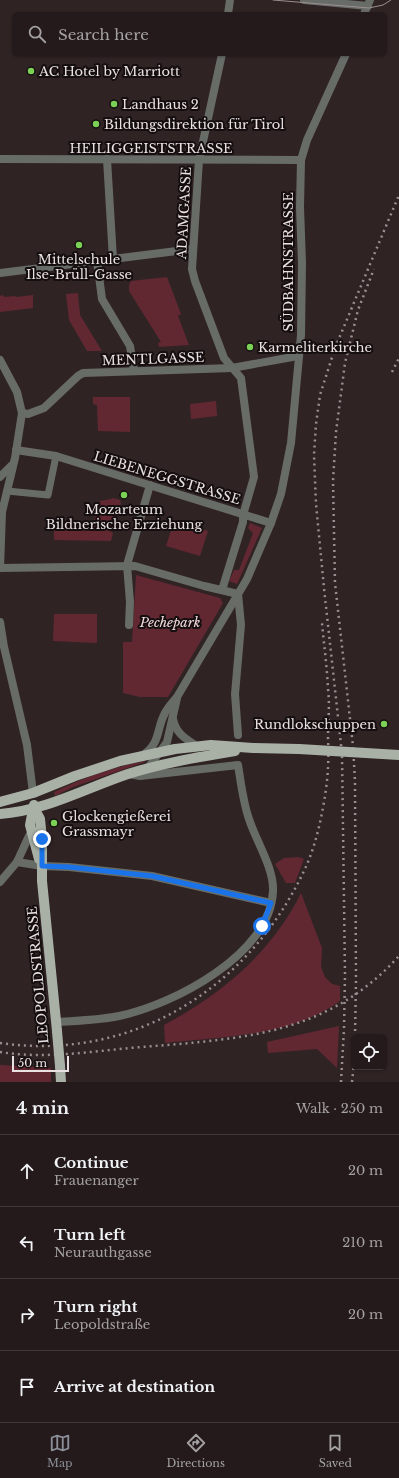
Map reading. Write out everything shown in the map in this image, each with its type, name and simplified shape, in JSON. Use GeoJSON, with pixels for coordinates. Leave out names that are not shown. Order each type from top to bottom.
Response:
{"type":"FeatureCollection","features":[{"type":"Feature","properties":{"kind":"main road"},"geometry":{"type":"LineString","coordinates":[[0,802],[33,793],[93,769],[142,755],[198,747],[211,746],[299,749],[399,755]]}},
{"type":"Feature","properties":{"kind":"main road"},"geometry":{"type":"LineString","coordinates":[[0,814],[34,808],[148,768],[190,758],[253,748]]}},
{"type":"Feature","properties":{"kind":"main road","name":"LEOPOLDSTRASSE"},"geometry":{"type":"LineString","coordinates":[[33,793],[34,808],[30,825],[31,834],[42,866]]}},
{"type":"Feature","properties":{"kind":"main road","name":"LEOPOLDSTRASSE"},"geometry":{"type":"LineString","coordinates":[[34,808],[40,819],[42,839],[42,866],[61,1082]]}},
{"type":"Feature","properties":{"kind":"street"},"geometry":{"type":"LineString","coordinates":[[228,12],[230,0]]}},
{"type":"Feature","properties":{"kind":"street"},"geometry":{"type":"LineString","coordinates":[[304,0],[367,7]]}},
{"type":"Feature","properties":{"kind":"street","name":"ADAMGASSE"},"geometry":{"type":"LineString","coordinates":[[222,56],[199,160],[192,269],[195,281],[224,358],[241,378],[254,477],[243,515],[243,522],[222,590]]}},
{"type":"Feature","properties":{"kind":"street","name":"SÜDBAHNSTRASSE"},"geometry":{"type":"LineString","coordinates":[[177,697],[238,594],[255,561],[271,524],[281,494],[292,443],[298,356],[301,335],[301,160],[307,140],[345,56]]}},
{"type":"Feature","properties":{"kind":"street","name":"HEILIGGEISTSTRASSE"},"geometry":{"type":"LineString","coordinates":[[0,159],[301,160]]}},
{"type":"Feature","properties":{"kind":"street"},"geometry":{"type":"LineString","coordinates":[[107,159],[113,259]]}},
{"type":"Feature","properties":{"kind":"street"},"geometry":{"type":"LineString","coordinates":[[0,273],[193,250]]}},
{"type":"Feature","properties":{"kind":"street"},"geometry":{"type":"LineString","coordinates":[[97,261],[102,299],[130,346],[134,372]]}},
{"type":"Feature","properties":{"kind":"street","name":"MENTLGASSE"},"geometry":{"type":"LineString","coordinates":[[22,413],[28,414],[44,408],[81,373],[232,368],[298,356]]}},
{"type":"Feature","properties":{"kind":"street"},"geometry":{"type":"LineString","coordinates":[[0,360],[17,392],[22,413],[16,450],[2,512],[0,568],[127,565],[238,594],[241,625],[235,694],[238,736]]}},
{"type":"Feature","properties":{"kind":"street","name":"LIEBENEGGSTRASSE"},"geometry":{"type":"LineString","coordinates":[[16,450],[56,456],[271,524]]}},
{"type":"Feature","properties":{"kind":"street"},"geometry":{"type":"LineString","coordinates":[[7,491],[48,495],[56,456]]}},
{"type":"Feature","properties":{"kind":"street"},"geometry":{"type":"LineString","coordinates":[[0,477],[13,464]]}},
{"type":"Feature","properties":{"kind":"street"},"geometry":{"type":"LineString","coordinates":[[129,625],[130,602],[127,565],[150,485]]}},
{"type":"Feature","properties":{"kind":"street","name":"LEOPOLDSTRASSE"},"geometry":{"type":"LineString","coordinates":[[0,622],[4,663],[27,745],[33,793]]}},
{"type":"Feature","properties":{"kind":"street"},"geometry":{"type":"LineString","coordinates":[[148,768],[167,742],[177,697]]}},
{"type":"Feature","properties":{"kind":"street"},"geometry":{"type":"LineString","coordinates":[[142,755],[148,751],[154,743],[165,712],[177,697]]}},
{"type":"Feature","properties":{"kind":"street"},"geometry":{"type":"LineString","coordinates":[[173,717],[175,727],[180,735],[198,747]]}},
{"type":"Feature","properties":{"kind":"street"},"geometry":{"type":"LineString","coordinates":[[56,1027],[120,1016],[164,1002],[194,987],[220,970],[239,954],[262,926],[271,903],[273,881],[249,820],[238,766],[140,776],[128,774]]}},
{"type":"Feature","properties":{"kind":"street"},"geometry":{"type":"LineString","coordinates":[[0,882],[17,862],[31,834]]}},
{"type":"Feature","properties":{"kind":"street"},"geometry":{"type":"LineString","coordinates":[[17,862],[42,866],[69,867],[152,876],[271,903]]}},
{"type":"Feature","properties":{"kind":"green space"},"geometry":{"type":"Polygon","coordinates":[[[167,277],[181,314],[178,316],[189,345],[159,347],[158,343],[161,342],[129,291],[131,281],[167,277]]]}},
{"type":"Feature","properties":{"kind":"green space"},"geometry":{"type":"Polygon","coordinates":[[[78,293],[80,315],[102,351],[87,351],[69,320],[66,294],[78,293]]]}},
{"type":"Feature","properties":{"kind":"green space"},"geometry":{"type":"Polygon","coordinates":[[[3,295],[4,297],[16,297],[33,295],[33,308],[0,312],[0,296],[3,295]]]}},
{"type":"Feature","properties":{"kind":"green space"},"geometry":{"type":"Polygon","coordinates":[[[93,397],[130,397],[130,432],[98,431],[97,405],[93,404],[93,397]]]}},
{"type":"Feature","properties":{"kind":"green space"},"geometry":{"type":"Polygon","coordinates":[[[216,401],[217,416],[191,419],[190,404],[216,401]]]}},
{"type":"Feature","properties":{"kind":"green space"},"geometry":{"type":"Polygon","coordinates":[[[112,498],[120,500],[121,503],[110,531],[113,533],[111,541],[54,540],[54,523],[83,524],[84,521],[93,524],[100,501],[112,498]]]}},
{"type":"Feature","properties":{"kind":"green space"},"geometry":{"type":"Polygon","coordinates":[[[174,521],[208,531],[200,556],[166,546],[174,521]]]}},
{"type":"Feature","properties":{"kind":"green space"},"geometry":{"type":"Polygon","coordinates":[[[250,523],[262,528],[237,584],[229,581],[234,570],[239,570],[253,533],[248,528],[250,523]]]}},
{"type":"Feature","properties":{"kind":"green space","name":"Pechepark"},"geometry":{"type":"Polygon","coordinates":[[[136,575],[220,598],[223,603],[168,697],[140,697],[123,693],[123,642],[132,642],[136,575]]]}},
{"type":"Feature","properties":{"kind":"green space"},"geometry":{"type":"Polygon","coordinates":[[[54,614],[97,614],[97,643],[53,641],[54,614]]]}},
{"type":"Feature","properties":{"kind":"green space"},"geometry":{"type":"Polygon","coordinates":[[[145,761],[73,787],[55,796],[54,792],[76,782],[122,766],[145,761]]]}},
{"type":"Feature","properties":{"kind":"green space"},"geometry":{"type":"Polygon","coordinates":[[[299,857],[304,859],[295,883],[286,883],[275,864],[284,858],[299,857]]]}},
{"type":"Feature","properties":{"kind":"green space"},"geometry":{"type":"Polygon","coordinates":[[[301,893],[322,948],[321,967],[325,977],[332,984],[340,986],[340,1001],[321,1013],[278,1028],[256,1033],[165,1043],[164,1025],[205,1000],[225,986],[243,970],[260,953],[275,934],[301,893]]]}},
{"type":"Feature","properties":{"kind":"green space"},"geometry":{"type":"Polygon","coordinates":[[[339,1026],[337,1068],[317,1049],[268,1053],[267,1042],[339,1026]]]}},
{"type":"Feature","properties":{"kind":"green space"},"geometry":{"type":"Polygon","coordinates":[[[0,1065],[51,1068],[51,1082],[0,1082],[0,1065]]]}},
{"type":"Feature","properties":{"kind":"tram line"},"geometry":{"type":"LineString","coordinates":[[273,0],[369,8],[383,5],[391,0]]}},
{"type":"Feature","properties":{"kind":"railway"},"geometry":{"type":"LineString","coordinates":[[341,1082],[345,975],[342,754],[316,504],[314,455],[316,424],[320,395],[335,348],[399,195]]}},
{"type":"Feature","properties":{"kind":"railway"},"geometry":{"type":"LineString","coordinates":[[355,1034],[355,781],[353,746],[335,583],[333,481],[336,432],[345,363],[358,310],[374,269]]}},
{"type":"Feature","properties":{"kind":"railway"},"geometry":{"type":"LineString","coordinates":[[392,372],[399,358]]}},
{"type":"Feature","properties":{"kind":"railway"},"geometry":{"type":"LineString","coordinates":[[0,1043],[49,1046],[95,1041],[139,1028],[180,1008],[218,982],[251,950],[280,913],[304,871],[311,853],[319,825],[326,789],[328,775],[329,702],[322,623]]}},
{"type":"Feature","properties":{"kind":"railway"},"geometry":{"type":"LineString","coordinates":[[0,1052],[32,1055],[81,1053],[205,1042],[275,1030],[308,1019],[340,1004],[370,983],[399,956]]}},
{"type":"Feature","properties":{"kind":"railway"},"geometry":{"type":"LineString","coordinates":[[352,1082],[353,1070]]}},
{"type":"Feature","properties":{"kind":"place","name":"AC Hotel by Marriott"},"geometry":{"type":"Point","coordinates":[31,71]}},
{"type":"Feature","properties":{"kind":"place","name":"Landhaus 2"},"geometry":{"type":"Point","coordinates":[114,104]}},
{"type":"Feature","properties":{"kind":"place","name":"Bildungsdirektion für Tirol"},"geometry":{"type":"Point","coordinates":[96,124]}},
{"type":"Feature","properties":{"kind":"place","name":"Mittelschule Ilse-Brüll-Gasse"},"geometry":{"type":"Point","coordinates":[79,245]}},
{"type":"Feature","properties":{"kind":"place","name":"Karmeliterkirche"},"geometry":{"type":"Point","coordinates":[250,347]}},
{"type":"Feature","properties":{"kind":"place","name":"Mozarteum Bildnerische Erziehung"},"geometry":{"type":"Point","coordinates":[124,495]}},
{"type":"Feature","properties":{"kind":"place","name":"Rundlokschuppen"},"geometry":{"type":"Point","coordinates":[384,724]}},
{"type":"Feature","properties":{"kind":"place","name":"Glockengießerei Grassmayr"},"geometry":{"type":"Point","coordinates":[54,823]}},
{"type":"Feature","properties":{"kind":"route"},"geometry":{"type":"LineString","coordinates":[[42,839],[42,866],[69,867],[152,876],[271,903],[268,915],[262,926]]}}]}
